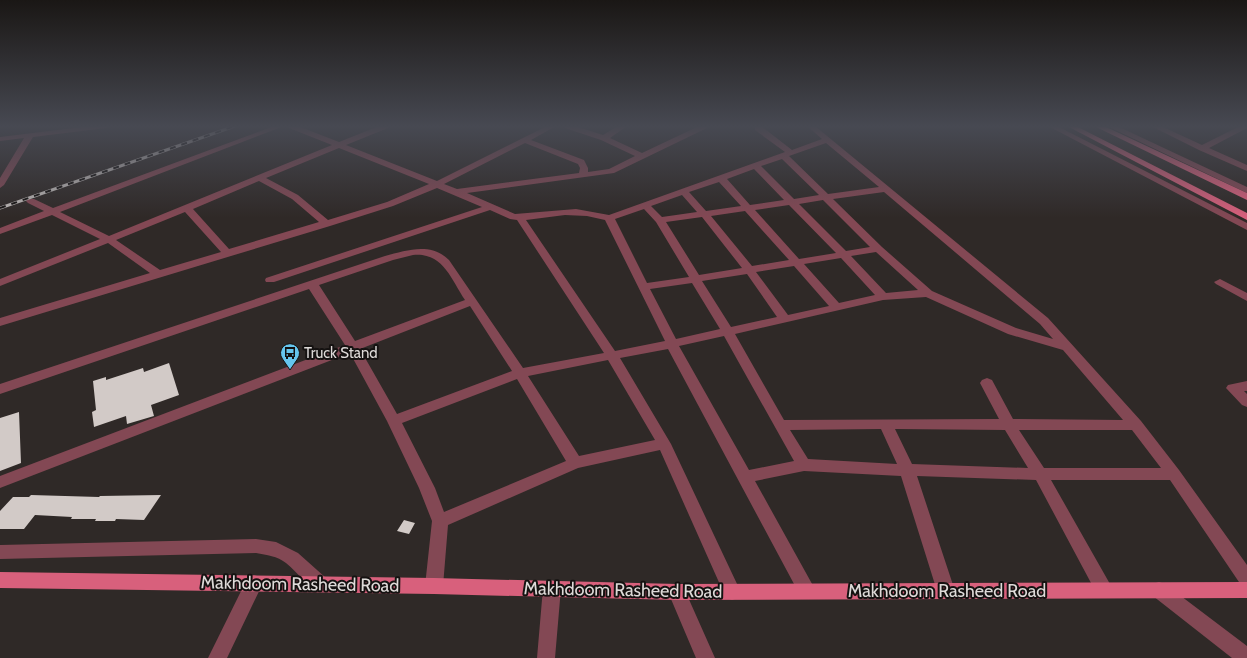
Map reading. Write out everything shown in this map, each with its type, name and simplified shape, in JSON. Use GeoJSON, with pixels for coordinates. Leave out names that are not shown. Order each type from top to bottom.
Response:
{"type":"FeatureCollection","features":[{"type":"Feature","properties":{"kind":"main road"},"geometry":{"type":"LineString","coordinates":[[1130,157],[1247,218]]}},
{"type":"Feature","properties":{"kind":"main road"},"geometry":{"type":"LineString","coordinates":[[1161,157],[1247,197]]}},
{"type":"Feature","properties":{"kind":"main road","name":"Makhdoom Rasheed Road"},"geometry":{"type":"LineString","coordinates":[[0,580],[552,588],[677,592],[1247,590]]}},
{"type":"Feature","properties":{"kind":"street"},"geometry":{"type":"LineString","coordinates":[[0,185],[17,157]]}},
{"type":"Feature","properties":{"kind":"street"},"geometry":{"type":"LineString","coordinates":[[0,231],[199,157]]}},
{"type":"Feature","properties":{"kind":"street"},"geometry":{"type":"LineString","coordinates":[[0,283],[310,157]]}},
{"type":"Feature","properties":{"kind":"street"},"geometry":{"type":"LineString","coordinates":[[367,157],[456,192],[507,215],[520,218],[576,211],[598,214],[609,218],[780,157]]}},
{"type":"Feature","properties":{"kind":"street"},"geometry":{"type":"LineString","coordinates":[[0,322],[390,204],[436,185],[491,157]]}},
{"type":"Feature","properties":{"kind":"street"},"geometry":{"type":"LineString","coordinates":[[567,157],[581,162],[584,168],[583,175]]}},
{"type":"Feature","properties":{"kind":"street"},"geometry":{"type":"LineString","coordinates":[[456,192],[611,171],[641,157]]}},
{"type":"Feature","properties":{"kind":"street"},"geometry":{"type":"LineString","coordinates":[[789,157],[825,197],[878,249],[928,293],[1012,331],[1069,348]]}},
{"type":"Feature","properties":{"kind":"street"},"geometry":{"type":"LineString","coordinates":[[847,157],[1044,321],[1136,425],[1174,474],[1247,579]]}},
{"type":"Feature","properties":{"kind":"street"},"geometry":{"type":"LineString","coordinates":[[1111,157],[1247,227]]}},
{"type":"Feature","properties":{"kind":"street"},"geometry":{"type":"LineString","coordinates":[[1177,157],[1247,190]]}},
{"type":"Feature","properties":{"kind":"street"},"geometry":{"type":"LineString","coordinates":[[1223,157],[1246,166]]}},
{"type":"Feature","properties":{"kind":"street"},"geometry":{"type":"LineString","coordinates":[[756,166],[844,255],[882,297]]}},
{"type":"Feature","properties":{"kind":"street"},"geometry":{"type":"LineString","coordinates":[[259,178],[295,197],[327,224]]}},
{"type":"Feature","properties":{"kind":"street"},"geometry":{"type":"LineString","coordinates":[[721,178],[837,308]]}},
{"type":"Feature","properties":{"kind":"street"},"geometry":{"type":"LineString","coordinates":[[660,220],[885,189]]}},
{"type":"Feature","properties":{"kind":"street"},"geometry":{"type":"LineString","coordinates":[[683,191],[705,214],[750,270],[784,318]]}},
{"type":"Feature","properties":{"kind":"street"},"geometry":{"type":"LineString","coordinates":[[31,201],[108,239],[158,274]]}},
{"type":"Feature","properties":{"kind":"street"},"geometry":{"type":"LineString","coordinates":[[645,204],[660,220],[696,279],[804,465]]}},
{"type":"Feature","properties":{"kind":"street"},"geometry":{"type":"LineString","coordinates":[[270,280],[491,207]]}},
{"type":"Feature","properties":{"kind":"street"},"geometry":{"type":"LineString","coordinates":[[187,208],[228,254]]}},
{"type":"Feature","properties":{"kind":"street"},"geometry":{"type":"LineString","coordinates":[[520,218],[611,354],[664,444],[732,592]]}},
{"type":"Feature","properties":{"kind":"street"},"geometry":{"type":"LineString","coordinates":[[609,218],[672,344],[807,591]]}},
{"type":"Feature","properties":{"kind":"street"},"geometry":{"type":"LineString","coordinates":[[379,243],[389,258]]}},
{"type":"Feature","properties":{"kind":"street"},"geometry":{"type":"LineString","coordinates":[[644,287],[878,249]]}},
{"type":"Feature","properties":{"kind":"street"},"geometry":{"type":"LineString","coordinates":[[0,389],[389,258],[414,252],[424,252],[438,256],[444,260],[520,373],[575,463]]}},
{"type":"Feature","properties":{"kind":"street"},"geometry":{"type":"LineString","coordinates":[[1220,282],[1247,298]]}},
{"type":"Feature","properties":{"kind":"street"},"geometry":{"type":"LineString","coordinates":[[312,284],[353,347],[394,421],[427,488],[440,520],[434,586]]}},
{"type":"Feature","properties":{"kind":"street"},"geometry":{"type":"LineString","coordinates":[[394,421],[520,373],[611,354],[672,344],[882,297],[928,293]]}},
{"type":"Feature","properties":{"kind":"street"},"geometry":{"type":"LineString","coordinates":[[0,482],[472,301]]}},
{"type":"Feature","properties":{"kind":"street"},"geometry":{"type":"LineString","coordinates":[[987,383],[1009,425],[1040,474],[1104,590]]}},
{"type":"Feature","properties":{"kind":"street"},"geometry":{"type":"LineString","coordinates":[[1247,386],[1233,388],[1247,402]]}},
{"type":"Feature","properties":{"kind":"street"},"geometry":{"type":"LineString","coordinates":[[886,424],[907,470],[946,591]]}},
{"type":"Feature","properties":{"kind":"street"},"geometry":{"type":"LineString","coordinates":[[780,425],[1136,425]]}},
{"type":"Feature","properties":{"kind":"street"},"geometry":{"type":"LineString","coordinates":[[440,520],[575,463],[664,444]]}},
{"type":"Feature","properties":{"kind":"street"},"geometry":{"type":"LineString","coordinates":[[744,477],[804,465],[1040,474],[1174,474]]}},
{"type":"Feature","properties":{"kind":"street"},"geometry":{"type":"LineString","coordinates":[[0,552],[256,546],[276,549],[292,558],[320,584]]}},
{"type":"Feature","properties":{"kind":"street"},"geometry":{"type":"LineString","coordinates":[[217,658],[254,583]]}},
{"type":"Feature","properties":{"kind":"street"},"geometry":{"type":"LineString","coordinates":[[546,658],[552,588]]}},
{"type":"Feature","properties":{"kind":"street"},"geometry":{"type":"LineString","coordinates":[[1159,590],[1246,658]]}},
{"type":"Feature","properties":{"kind":"street"},"geometry":{"type":"LineString","coordinates":[[677,592],[706,658]]}},
{"type":"Feature","properties":{"kind":"building"},"geometry":{"type":"Polygon","coordinates":[[[169,363],[179,395],[151,405],[154,416],[127,424],[126,416],[94,427],[92,412],[96,410],[93,381],[106,377],[106,380],[143,368],[144,372],[169,363]]]}},
{"type":"Feature","properties":{"kind":"building"},"geometry":{"type":"Polygon","coordinates":[[[19,412],[21,463],[0,471],[0,418],[19,412]]]}},
{"type":"Feature","properties":{"kind":"building"},"geometry":{"type":"Polygon","coordinates":[[[31,495],[99,497],[161,495],[144,520],[116,519],[115,521],[95,521],[96,519],[71,519],[72,517],[35,515],[24,529],[0,529],[0,511],[13,497],[29,497],[31,495]]]}},
{"type":"Feature","properties":{"kind":"building"},"geometry":{"type":"Polygon","coordinates":[[[404,520],[415,523],[409,534],[397,531],[404,520]]]}},
{"type":"Feature","properties":{"kind":"railway"},"geometry":{"type":"LineString","coordinates":[[0,208],[147,157]]}},
{"type":"Feature","properties":{"kind":"place","name":"Truck Stand"},"geometry":{"type":"Point","coordinates":[290,370]}}]}
